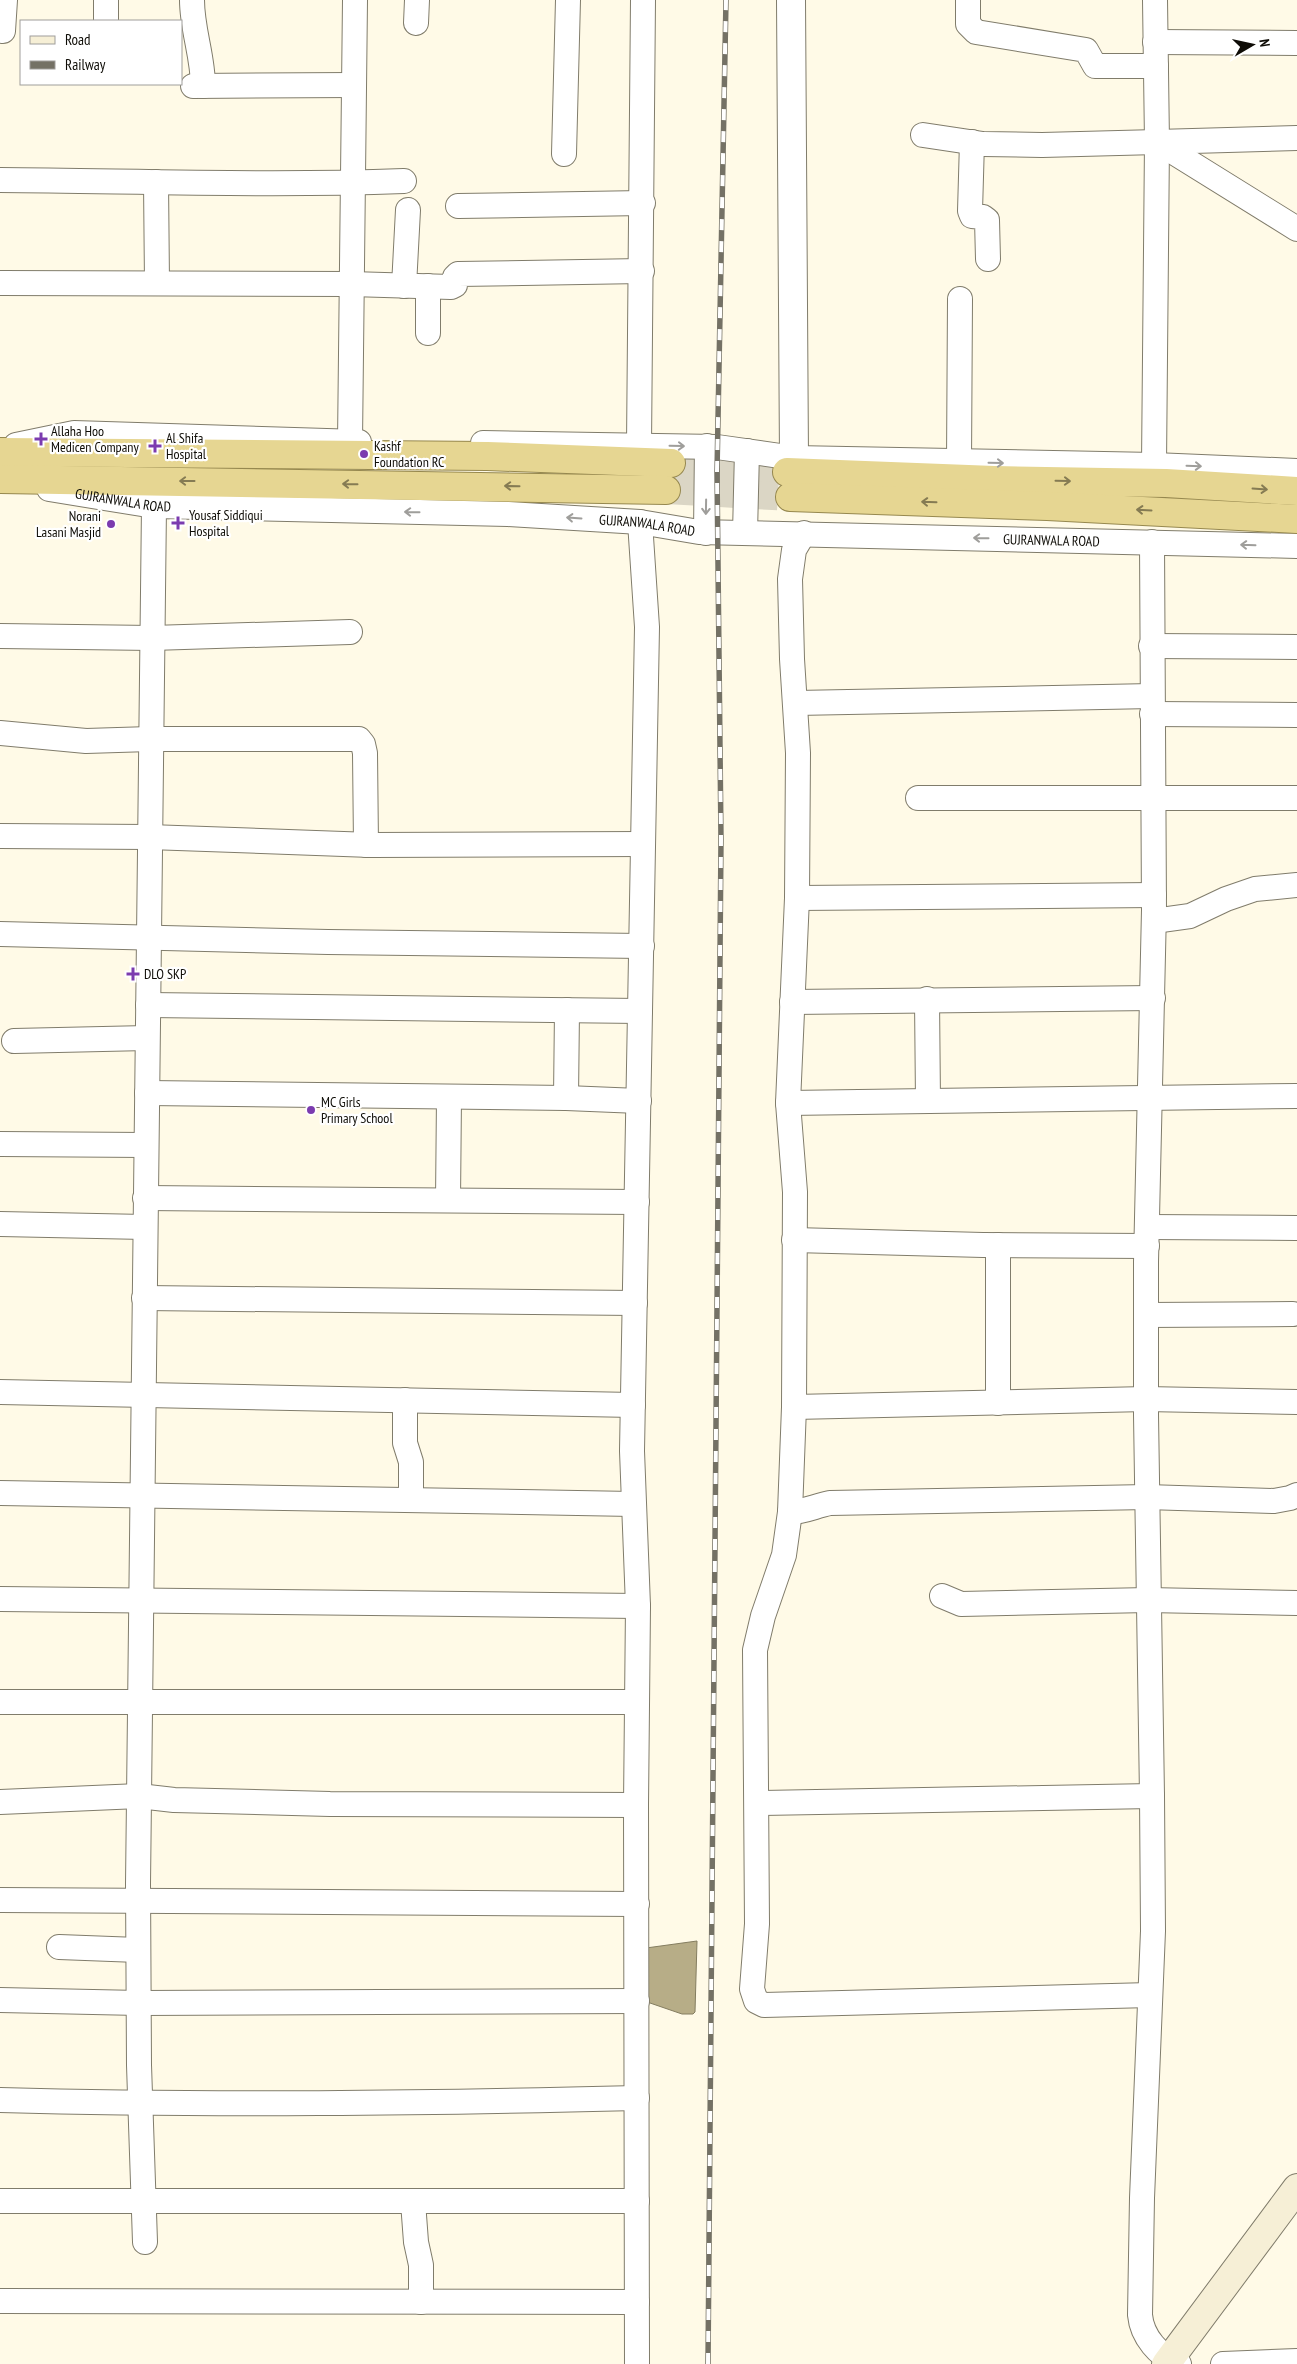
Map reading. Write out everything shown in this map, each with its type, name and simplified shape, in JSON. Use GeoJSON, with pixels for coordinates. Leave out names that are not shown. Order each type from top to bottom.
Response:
{"type":"FeatureCollection","features":[{"type":"Feature","properties":{"kind":"highway"},"geometry":{"type":"LineString","coordinates":[[0,450],[487,456],[671,463]]}},
{"type":"Feature","properties":{"kind":"highway"},"geometry":{"type":"LineString","coordinates":[[790,476],[1166,483],[1297,491]]}},
{"type":"Feature","properties":{"kind":"highway"},"geometry":{"type":"LineString","coordinates":[[790,476],[1057,506],[1297,519]]}},
{"type":"Feature","properties":{"kind":"highway","name":"GUJRANWALA ROAD"},"geometry":{"type":"LineString","coordinates":[[0,480],[666,490]]}},
{"type":"Feature","properties":{"kind":"main road"},"geometry":{"type":"LineString","coordinates":[[1171,2363],[1297,2188]]}},
{"type":"Feature","properties":{"kind":"street"},"geometry":{"type":"LineString","coordinates":[[3,30],[5,0]]}},
{"type":"Feature","properties":{"kind":"street"},"geometry":{"type":"LineString","coordinates":[[106,0],[106,20]]}},
{"type":"Feature","properties":{"kind":"street"},"geometry":{"type":"LineString","coordinates":[[192,0],[192,22],[202,57],[198,86],[354,85]]}},
{"type":"Feature","properties":{"kind":"street"},"geometry":{"type":"LineString","coordinates":[[350,442],[355,0]]}},
{"type":"Feature","properties":{"kind":"street"},"geometry":{"type":"LineString","coordinates":[[416,0],[416,23]]}},
{"type":"Feature","properties":{"kind":"street"},"geometry":{"type":"LineString","coordinates":[[564,154],[568,0]]}},
{"type":"Feature","properties":{"kind":"street"},"geometry":{"type":"LineString","coordinates":[[640,444],[643,0]]}},
{"type":"Feature","properties":{"kind":"street"},"geometry":{"type":"LineString","coordinates":[[790,476],[791,0]]}},
{"type":"Feature","properties":{"kind":"street"},"geometry":{"type":"LineString","coordinates":[[968,0],[968,24],[976,32],[1086,50],[1092,63],[1097,66],[1156,66]]}},
{"type":"Feature","properties":{"kind":"street"},"geometry":{"type":"LineString","coordinates":[[1154,465],[1157,142],[1155,0]]}},
{"type":"Feature","properties":{"kind":"street"},"geometry":{"type":"LineString","coordinates":[[1155,42],[1297,43]]}},
{"type":"Feature","properties":{"kind":"street"},"geometry":{"type":"LineString","coordinates":[[923,135],[972,142],[1042,146],[1297,138]]}},
{"type":"Feature","properties":{"kind":"street"},"geometry":{"type":"LineString","coordinates":[[972,142],[971,213],[972,216],[986,218],[988,259]]}},
{"type":"Feature","properties":{"kind":"street"},"geometry":{"type":"LineString","coordinates":[[1157,142],[1297,229]]}},
{"type":"Feature","properties":{"kind":"street"},"geometry":{"type":"LineString","coordinates":[[0,180],[182,184],[404,181]]}},
{"type":"Feature","properties":{"kind":"street"},"geometry":{"type":"LineString","coordinates":[[156,182],[157,283]]}},
{"type":"Feature","properties":{"kind":"street"},"geometry":{"type":"LineString","coordinates":[[458,206],[643,203]]}},
{"type":"Feature","properties":{"kind":"street"},"geometry":{"type":"LineString","coordinates":[[404,286],[408,210]]}},
{"type":"Feature","properties":{"kind":"street"},"geometry":{"type":"LineString","coordinates":[[0,283],[351,284],[453,287],[456,275],[458,274],[642,271]]}},
{"type":"Feature","properties":{"kind":"street"},"geometry":{"type":"LineString","coordinates":[[428,286],[428,333]]}},
{"type":"Feature","properties":{"kind":"street"},"geometry":{"type":"LineString","coordinates":[[959,462],[960,299]]}},
{"type":"Feature","properties":{"kind":"street"},"geometry":{"type":"LineString","coordinates":[[0,450],[74,433],[350,442],[707,446],[747,451],[790,476],[959,462],[1154,465],[1297,470]]}},
{"type":"Feature","properties":{"kind":"street"},"geometry":{"type":"LineString","coordinates":[[706,532],[707,446]]}},
{"type":"Feature","properties":{"kind":"street"},"geometry":{"type":"LineString","coordinates":[[745,534],[747,451]]}},
{"type":"Feature","properties":{"kind":"street","name":"GUJRANWALA ROAD"},"geometry":{"type":"LineString","coordinates":[[0,480],[154,506],[508,514],[640,522],[706,532],[745,534],[804,533],[1297,546]]}},
{"type":"Feature","properties":{"kind":"street"},"geometry":{"type":"LineString","coordinates":[[145,2242],[140,2104],[138,1899],[154,506]]}},
{"type":"Feature","properties":{"kind":"street"},"geometry":{"type":"LineString","coordinates":[[636,2364],[638,1606],[633,1504],[633,1405],[647,627],[640,522]]}},
{"type":"Feature","properties":{"kind":"street"},"geometry":{"type":"LineString","coordinates":[[804,533],[794,550],[790,579],[792,659],[798,753],[797,898],[788,1103],[789,1133],[794,1167],[794,1407],[790,1512],[784,1555],[763,1616],[756,1650],[757,1924],[752,1990],[756,2001],[764,2006],[1150,1996]]}},
{"type":"Feature","properties":{"kind":"street"},"geometry":{"type":"LineString","coordinates":[[1152,542],[1151,646],[1154,921],[1146,1315],[1148,1600],[1152,1796],[1150,1996],[1142,2198],[1140,2315],[1143,2329],[1150,2342],[1171,2363]]}},
{"type":"Feature","properties":{"kind":"street"},"geometry":{"type":"LineString","coordinates":[[0,636],[152,638],[350,632]]}},
{"type":"Feature","properties":{"kind":"street"},"geometry":{"type":"LineString","coordinates":[[1151,646],[1297,647]]}},
{"type":"Feature","properties":{"kind":"street"},"geometry":{"type":"LineString","coordinates":[[796,703],[1152,705],[1297,715]]}},
{"type":"Feature","properties":{"kind":"street"},"geometry":{"type":"LineString","coordinates":[[0,733],[86,741],[150,738],[359,739],[363,744],[365,753],[366,845]]}},
{"type":"Feature","properties":{"kind":"street"},"geometry":{"type":"LineString","coordinates":[[918,798],[1297,798]]}},
{"type":"Feature","properties":{"kind":"street"},"geometry":{"type":"LineString","coordinates":[[0,836],[149,837],[366,845],[643,844]]}},
{"type":"Feature","properties":{"kind":"street"},"geometry":{"type":"LineString","coordinates":[[1154,921],[1190,916],[1226,899],[1255,889],[1297,885]]}},
{"type":"Feature","properties":{"kind":"street"},"geometry":{"type":"LineString","coordinates":[[797,898],[1154,896]]}},
{"type":"Feature","properties":{"kind":"street"},"geometry":{"type":"LineString","coordinates":[[0,934],[642,946]]}},
{"type":"Feature","properties":{"kind":"street"},"geometry":{"type":"LineString","coordinates":[[792,1002],[927,999],[1153,998]]}},
{"type":"Feature","properties":{"kind":"street"},"geometry":{"type":"LineString","coordinates":[[927,999],[928,1101]]}},
{"type":"Feature","properties":{"kind":"street"},"geometry":{"type":"LineString","coordinates":[[148,1005],[640,1012]]}},
{"type":"Feature","properties":{"kind":"street"},"geometry":{"type":"LineString","coordinates":[[566,1098],[567,1010]]}},
{"type":"Feature","properties":{"kind":"street"},"geometry":{"type":"LineString","coordinates":[[14,1041],[147,1038]]}},
{"type":"Feature","properties":{"kind":"street"},"geometry":{"type":"LineString","coordinates":[[147,1093],[566,1098],[639,1101]]}},
{"type":"Feature","properties":{"kind":"street"},"geometry":{"type":"LineString","coordinates":[[788,1103],[1297,1096]]}},
{"type":"Feature","properties":{"kind":"street"},"geometry":{"type":"LineString","coordinates":[[448,1200],[449,1097]]}},
{"type":"Feature","properties":{"kind":"street"},"geometry":{"type":"LineString","coordinates":[[0,1144],[146,1145]]}},
{"type":"Feature","properties":{"kind":"street"},"geometry":{"type":"LineString","coordinates":[[146,1198],[637,1202]]}},
{"type":"Feature","properties":{"kind":"street"},"geometry":{"type":"LineString","coordinates":[[0,1224],[145,1227]]}},
{"type":"Feature","properties":{"kind":"street"},"geometry":{"type":"LineString","coordinates":[[794,1240],[998,1245],[1297,1228]]}},
{"type":"Feature","properties":{"kind":"street"},"geometry":{"type":"LineString","coordinates":[[998,1245],[998,1403]]}},
{"type":"Feature","properties":{"kind":"street"},"geometry":{"type":"LineString","coordinates":[[144,1298],[635,1303]]}},
{"type":"Feature","properties":{"kind":"street"},"geometry":{"type":"LineString","coordinates":[[1146,1315],[1293,1314]]}},
{"type":"Feature","properties":{"kind":"street"},"geometry":{"type":"LineString","coordinates":[[0,1392],[633,1405]]}},
{"type":"Feature","properties":{"kind":"street"},"geometry":{"type":"LineString","coordinates":[[794,1407],[1146,1399],[1297,1402]]}},
{"type":"Feature","properties":{"kind":"street"},"geometry":{"type":"LineString","coordinates":[[406,1400],[406,1443],[410,1462],[411,1500]]}},
{"type":"Feature","properties":{"kind":"street"},"geometry":{"type":"LineString","coordinates":[[0,1493],[633,1504]]}},
{"type":"Feature","properties":{"kind":"street"},"geometry":{"type":"LineString","coordinates":[[790,1512],[805,1512],[815,1506],[830,1503],[1147,1497],[1274,1501],[1297,1495]]}},
{"type":"Feature","properties":{"kind":"street"},"geometry":{"type":"LineString","coordinates":[[942,1596],[961,1604],[1148,1600],[1297,1603]]}},
{"type":"Feature","properties":{"kind":"street"},"geometry":{"type":"LineString","coordinates":[[0,1599],[638,1606]]}},
{"type":"Feature","properties":{"kind":"street"},"geometry":{"type":"LineString","coordinates":[[0,1702],[637,1702]]}},
{"type":"Feature","properties":{"kind":"street"},"geometry":{"type":"LineString","coordinates":[[0,1802],[139,1796],[182,1800],[330,1804],[636,1805]]}},
{"type":"Feature","properties":{"kind":"street"},"geometry":{"type":"LineString","coordinates":[[757,1803],[1152,1796]]}},
{"type":"Feature","properties":{"kind":"street"},"geometry":{"type":"LineString","coordinates":[[0,1900],[138,1899],[636,1904]]}},
{"type":"Feature","properties":{"kind":"street"},"geometry":{"type":"LineString","coordinates":[[59,1947],[138,1950]]}},
{"type":"Feature","properties":{"kind":"street"},"geometry":{"type":"LineString","coordinates":[[0,2000],[139,2003],[637,2001]]}},
{"type":"Feature","properties":{"kind":"street"},"geometry":{"type":"LineString","coordinates":[[0,2100],[140,2104],[339,2104],[637,2098]]}},
{"type":"Feature","properties":{"kind":"street"},"geometry":{"type":"LineString","coordinates":[[0,2201],[637,2202]]}},
{"type":"Feature","properties":{"kind":"street"},"geometry":{"type":"LineString","coordinates":[[414,2202],[416,2242],[421,2265],[421,2302]]}},
{"type":"Feature","properties":{"kind":"street"},"geometry":{"type":"LineString","coordinates":[[0,2301],[637,2302]]}},
{"type":"Feature","properties":{"kind":"street"},"geometry":{"type":"LineString","coordinates":[[1223,2364],[1297,2361]]}},
{"type":"Feature","properties":{"kind":"shaded area"},"geometry":{"type":"Polygon","coordinates":[[[697,1941],[695,2012],[693,2014],[682,2014],[645,2000],[646,1948],[697,1941]]]}},
{"type":"Feature","properties":{"kind":"tunnel"},"geometry":{"type":"LineString","coordinates":[[671,463],[787,472]]}},
{"type":"Feature","properties":{"kind":"tunnel"},"geometry":{"type":"LineString","coordinates":[[666,490],[790,497]]}},
{"type":"Feature","properties":{"kind":"railway"},"geometry":{"type":"LineString","coordinates":[[708,2364],[721,839],[717,472],[726,0]]}},
{"type":"Feature","properties":{"kind":"place","name":"Allaha Hoo Medicen Company"},"geometry":{"type":"Point","coordinates":[41,439]}},
{"type":"Feature","properties":{"kind":"place","name":"Al Shifa Hospital"},"geometry":{"type":"Point","coordinates":[155,446]}},
{"type":"Feature","properties":{"kind":"place","name":"Kashf Foundation RC"},"geometry":{"type":"Point","coordinates":[364,454]}},
{"type":"Feature","properties":{"kind":"place","name":"Yousaf Siddiqui Hospital"},"geometry":{"type":"Point","coordinates":[178,523]}},
{"type":"Feature","properties":{"kind":"place","name":"Norani Lasani Masjid"},"geometry":{"type":"Point","coordinates":[111,524]}},
{"type":"Feature","properties":{"kind":"place","name":"DLO SKP"},"geometry":{"type":"Point","coordinates":[133,974]}},
{"type":"Feature","properties":{"kind":"place","name":"MC Girls Primary School"},"geometry":{"type":"Point","coordinates":[311,1110]}}]}
